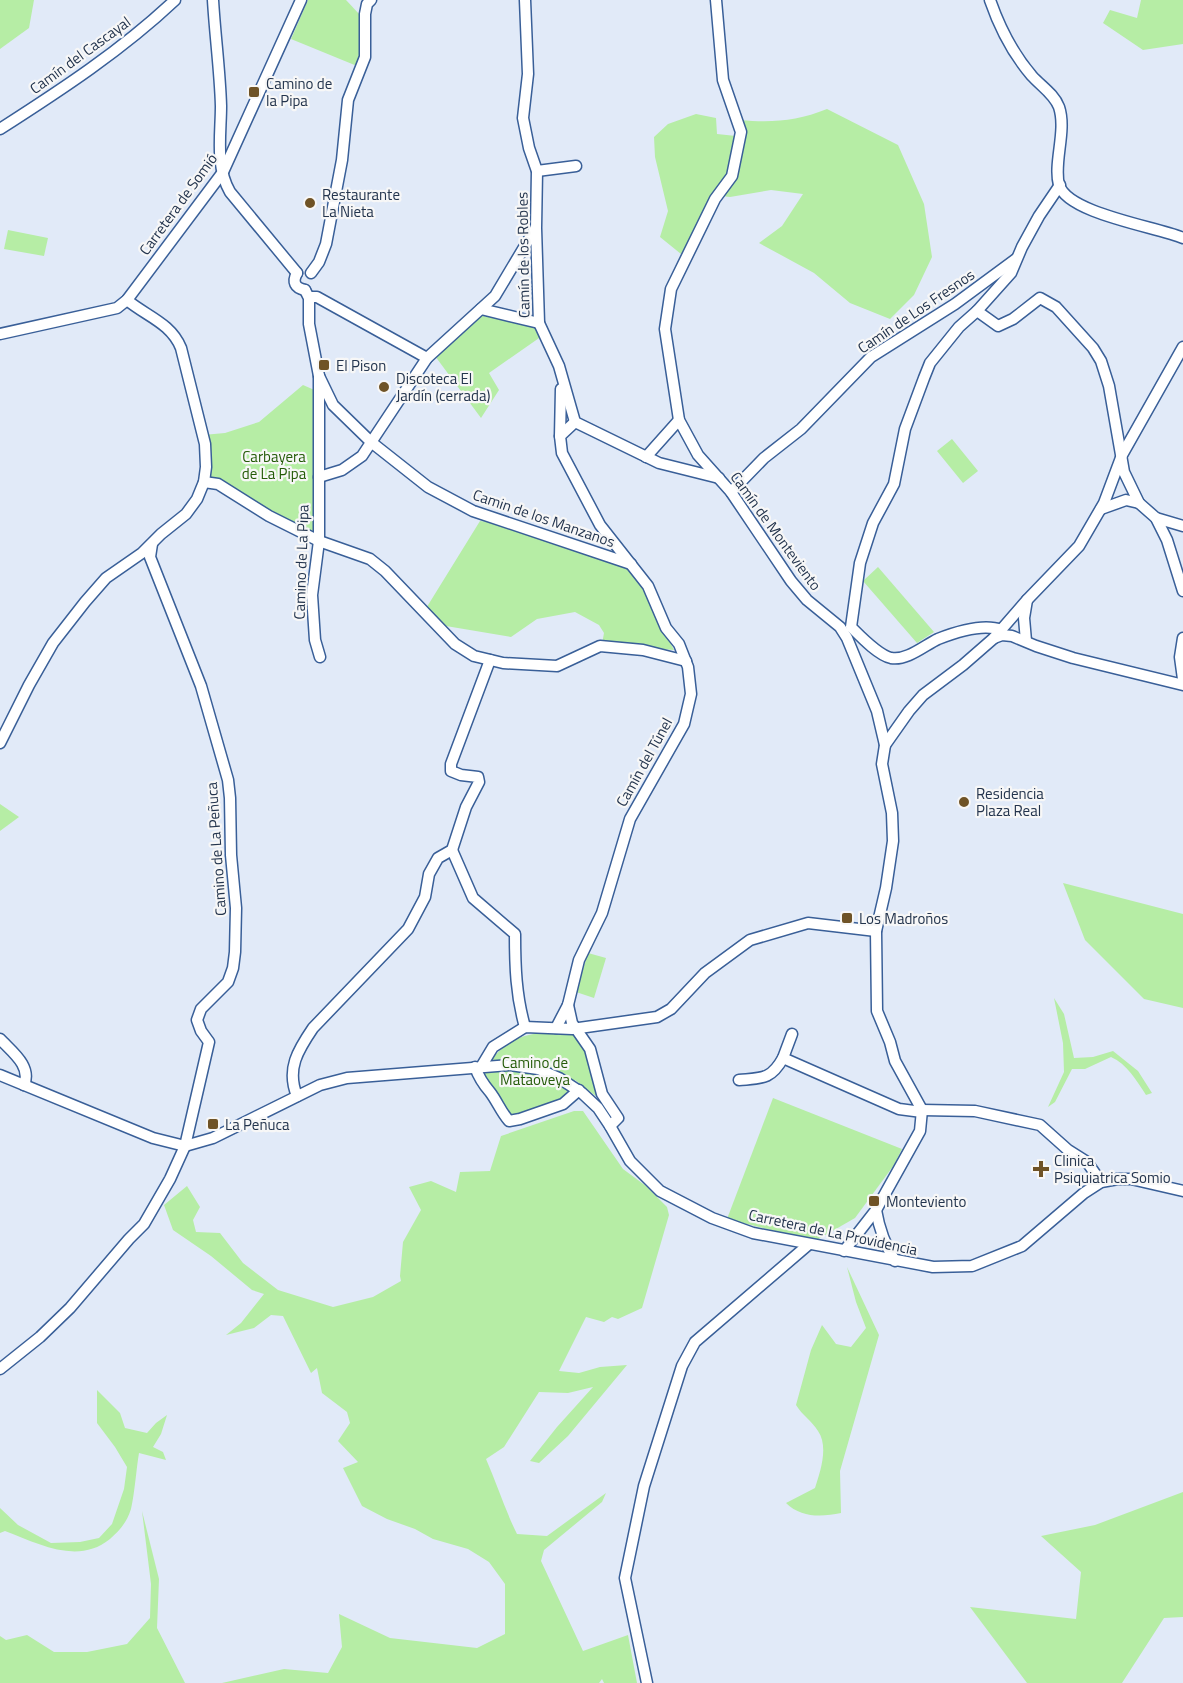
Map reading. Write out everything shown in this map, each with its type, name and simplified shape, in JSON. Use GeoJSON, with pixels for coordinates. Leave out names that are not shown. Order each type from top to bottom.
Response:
{"type":"FeatureCollection","features":[{"type":"Feature","properties":{"kind":"street","name":"Camín del Cascayal"},"geometry":{"type":"LineString","coordinates":[[0,129],[74,81],[152,21],[175,0]]}},
{"type":"Feature","properties":{"kind":"street"},"geometry":{"type":"LineString","coordinates":[[213,0],[221,105],[220,146],[223,172],[230,192],[297,273]]}},
{"type":"Feature","properties":{"kind":"street","name":"Carretera de Somió"},"geometry":{"type":"LineString","coordinates":[[0,334],[117,308],[127,300],[223,172],[301,0]]}},
{"type":"Feature","properties":{"kind":"street"},"geometry":{"type":"LineString","coordinates":[[311,273],[320,262],[326,244],[342,160],[348,100],[365,57],[365,14],[367,4],[371,0]]}},
{"type":"Feature","properties":{"kind":"street","name":"Camín de Monteviento"},"geometry":{"type":"LineString","coordinates":[[716,0],[723,80],[741,132],[732,176],[716,200],[671,289],[665,329],[679,420],[698,455],[731,492],[791,581],[807,600],[840,627],[847,638],[877,711],[885,745],[882,764],[892,813],[893,841],[886,888],[876,931],[877,1011],[895,1060],[922,1111]]}},
{"type":"Feature","properties":{"kind":"street"},"geometry":{"type":"LineString","coordinates":[[990,0],[1003,30],[1024,64],[1059,107],[1062,138],[1059,186],[1038,216],[1011,273],[977,311],[959,327],[930,363],[905,429],[894,484],[873,523],[860,563],[851,627],[869,645],[891,658],[902,657],[938,639],[989,627],[998,634],[1012,636],[1073,658],[1183,685]]}},
{"type":"Feature","properties":{"kind":"street","name":"Camín de los Robles"},"geometry":{"type":"LineString","coordinates":[[523,2],[528,74],[523,118],[529,148],[537,171],[539,323],[555,355],[575,422]]}},
{"type":"Feature","properties":{"kind":"street"},"geometry":{"type":"LineString","coordinates":[[537,171],[576,166]]}},
{"type":"Feature","properties":{"kind":"street"},"geometry":{"type":"LineString","coordinates":[[1059,186],[1065,193],[1088,208],[1183,238]]}},
{"type":"Feature","properties":{"kind":"street"},"geometry":{"type":"LineString","coordinates":[[319,477],[351,464],[362,456],[427,358],[495,296],[536,228]]}},
{"type":"Feature","properties":{"kind":"street","name":"Camín de Los Fresnos"},"geometry":{"type":"LineString","coordinates":[[731,492],[764,458],[801,429],[871,357],[955,304],[1017,259]]}},
{"type":"Feature","properties":{"kind":"street"},"geometry":{"type":"LineString","coordinates":[[311,273],[301,270],[297,273],[294,278],[299,289],[427,358]]}},
{"type":"Feature","properties":{"kind":"street"},"geometry":{"type":"LineString","coordinates":[[307,294],[313,283],[311,273]]}},
{"type":"Feature","properties":{"kind":"street","name":"Camino de La Pipa"},"geometry":{"type":"LineString","coordinates":[[307,294],[309,324],[319,376],[319,541],[312,595],[315,640],[320,657]]}},
{"type":"Feature","properties":{"kind":"street"},"geometry":{"type":"LineString","coordinates":[[977,311],[998,326],[1013,319],[1040,298],[1056,307],[1094,348],[1109,386],[1124,472],[1139,503],[1156,518],[1167,540],[1183,591]]}},
{"type":"Feature","properties":{"kind":"street"},"geometry":{"type":"LineString","coordinates":[[0,743],[29,685],[53,644],[106,578],[152,544],[186,514],[197,499],[204,482],[206,450],[176,336],[169,328],[127,300]]}},
{"type":"Feature","properties":{"kind":"street"},"geometry":{"type":"LineString","coordinates":[[481,309],[539,323]]}},
{"type":"Feature","properties":{"kind":"street"},"geometry":{"type":"LineString","coordinates":[[885,745],[923,694],[963,665],[998,634],[1079,546],[1101,509],[1122,455],[1183,347]]}},
{"type":"Feature","properties":{"kind":"street","name":"Camin de los Manzanos"},"geometry":{"type":"LineString","coordinates":[[319,376],[333,405],[371,442],[428,487],[473,511],[632,564]]}},
{"type":"Feature","properties":{"kind":"street","name":"Camín del Túnel"},"geometry":{"type":"LineString","coordinates":[[556,1028],[568,1005],[579,960],[602,913],[630,819],[684,724],[691,694],[686,661],[678,644],[666,628],[648,586],[600,525],[562,453],[561,379]]}},
{"type":"Feature","properties":{"kind":"street"},"geometry":{"type":"LineString","coordinates":[[319,420],[328,411],[337,408]]}},
{"type":"Feature","properties":{"kind":"street"},"geometry":{"type":"LineString","coordinates":[[646,457],[679,420]]}},
{"type":"Feature","properties":{"kind":"street"},"geometry":{"type":"LineString","coordinates":[[560,436],[575,422],[646,457],[693,473],[719,478]]}},
{"type":"Feature","properties":{"kind":"street"},"geometry":{"type":"LineString","coordinates":[[204,482],[218,484],[269,516],[319,541],[370,559],[385,571],[455,644],[474,656],[490,660],[557,666],[600,646],[643,650],[686,661]]}},
{"type":"Feature","properties":{"kind":"street"},"geometry":{"type":"LineString","coordinates":[[1101,509],[1126,500],[1139,503]]}},
{"type":"Feature","properties":{"kind":"street"},"geometry":{"type":"LineString","coordinates":[[1156,518],[1183,526]]}},
{"type":"Feature","properties":{"kind":"street","name":"Camino de La Peñuca"},"geometry":{"type":"LineString","coordinates":[[152,544],[150,557],[201,686],[228,780],[230,798],[231,855],[236,908],[233,968],[228,982],[201,1009],[197,1020],[209,1042],[185,1146]]}},
{"type":"Feature","properties":{"kind":"street"},"geometry":{"type":"LineString","coordinates":[[1026,641],[1024,618],[1027,600]]}},
{"type":"Feature","properties":{"kind":"street"},"geometry":{"type":"LineString","coordinates":[[1010,619],[1026,641]]}},
{"type":"Feature","properties":{"kind":"street"},"geometry":{"type":"LineString","coordinates":[[1183,638],[1180,657],[1183,679]]}},
{"type":"Feature","properties":{"kind":"street"},"geometry":{"type":"LineString","coordinates":[[490,660],[485,679],[450,764],[451,771],[478,777],[479,782],[466,807],[452,850],[473,898],[515,934],[515,980],[525,1027]]}},
{"type":"Feature","properties":{"kind":"street"},"geometry":{"type":"LineString","coordinates":[[297,1096],[294,1088],[293,1063],[302,1045],[314,1028],[408,929],[425,897],[429,874],[438,858],[452,850]]}},
{"type":"Feature","properties":{"kind":"street"},"geometry":{"type":"LineString","coordinates":[[579,1090],[563,1104],[520,1119],[509,1120],[501,1112],[491,1093],[482,1084],[478,1067],[493,1047],[525,1027],[575,1029],[657,1017],[671,1009],[705,973],[750,940],[808,923],[876,931]]}},
{"type":"Feature","properties":{"kind":"street"},"geometry":{"type":"LineString","coordinates":[[568,1005],[575,1029],[591,1049],[602,1094],[618,1118],[610,1126]]}},
{"type":"Feature","properties":{"kind":"street"},"geometry":{"type":"LineString","coordinates":[[739,1080],[768,1076],[776,1070],[792,1034]]}},
{"type":"Feature","properties":{"kind":"street"},"geometry":{"type":"LineString","coordinates":[[0,1039],[25,1066],[27,1078],[24,1085]]}},
{"type":"Feature","properties":{"kind":"street"},"geometry":{"type":"LineString","coordinates":[[783,1058],[899,1109],[975,1111],[1040,1125],[1068,1150],[1087,1162],[1101,1182]]}},
{"type":"Feature","properties":{"kind":"street","name":"Carretera de La Providencia"},"geometry":{"type":"LineString","coordinates":[[185,1146],[213,1138],[320,1085],[347,1078],[510,1065],[538,1069],[579,1090],[598,1108],[630,1161],[660,1191],[712,1218],[743,1230],[808,1245],[933,1267],[972,1266],[1022,1246],[1084,1193],[1101,1182],[1131,1179],[1183,1191]]}},
{"type":"Feature","properties":{"kind":"street"},"geometry":{"type":"LineString","coordinates":[[0,1075],[153,1138],[185,1146],[170,1179],[144,1224],[70,1308],[40,1337],[0,1370]]}},
{"type":"Feature","properties":{"kind":"street"},"geometry":{"type":"LineString","coordinates":[[844,1251],[876,1210],[920,1131],[922,1111]]}},
{"type":"Feature","properties":{"kind":"street"},"geometry":{"type":"LineString","coordinates":[[876,1210],[878,1224],[895,1261]]}},
{"type":"Feature","properties":{"kind":"street"},"geometry":{"type":"LineString","coordinates":[[647,1683],[625,1578],[644,1486],[682,1366],[695,1342],[808,1245]]}},
{"type":"Feature","properties":{"kind":"green space"},"geometry":{"type":"Polygon","coordinates":[[[0,0],[34,0],[29,28],[0,49],[0,0]]]}},
{"type":"Feature","properties":{"kind":"green space"},"geometry":{"type":"Polygon","coordinates":[[[308,0],[346,0],[360,15],[363,53],[357,66],[291,39],[308,0]]]}},
{"type":"Feature","properties":{"kind":"green space"},"geometry":{"type":"Polygon","coordinates":[[[1141,0],[1183,0],[1183,44],[1143,50],[1103,23],[1110,10],[1137,18],[1141,0]]]}},
{"type":"Feature","properties":{"kind":"green space"},"geometry":{"type":"Polygon","coordinates":[[[827,109],[898,145],[924,204],[932,257],[914,295],[890,319],[850,303],[814,273],[759,243],[782,226],[803,194],[771,190],[730,197],[712,195],[681,254],[660,237],[668,211],[655,157],[654,137],[668,124],[696,114],[716,118],[717,134],[736,136],[740,120],[784,120],[827,109]]]}},
{"type":"Feature","properties":{"kind":"green space"},"geometry":{"type":"Polygon","coordinates":[[[8,230],[48,238],[44,256],[4,249],[8,230]]]}},
{"type":"Feature","properties":{"kind":"green space"},"geometry":{"type":"Polygon","coordinates":[[[478,315],[534,326],[542,336],[489,373],[499,390],[481,418],[435,356],[478,315]]]}},
{"type":"Feature","properties":{"kind":"green space","name":"Carbayera de La Pipa"},"geometry":{"type":"Polygon","coordinates":[[[303,385],[319,392],[319,541],[204,482],[203,435],[225,433],[259,422],[303,385]]]}},
{"type":"Feature","properties":{"kind":"green space"},"geometry":{"type":"Polygon","coordinates":[[[952,439],[978,471],[963,483],[937,451],[952,439]]]}},
{"type":"Feature","properties":{"kind":"green space"},"geometry":{"type":"Polygon","coordinates":[[[480,521],[497,523],[631,570],[674,650],[602,644],[604,633],[599,625],[575,612],[537,619],[511,637],[440,625],[425,610],[480,521]]]}},
{"type":"Feature","properties":{"kind":"green space"},"geometry":{"type":"Polygon","coordinates":[[[878,567],[934,632],[917,643],[863,581],[878,567]]]}},
{"type":"Feature","properties":{"kind":"green space"},"geometry":{"type":"Polygon","coordinates":[[[0,804],[19,817],[0,831],[0,804]]]}},
{"type":"Feature","properties":{"kind":"green space"},"geometry":{"type":"Polygon","coordinates":[[[1063,883],[1183,914],[1183,1008],[1144,999],[1085,940],[1063,883]]]}},
{"type":"Feature","properties":{"kind":"green space"},"geometry":{"type":"Polygon","coordinates":[[[588,953],[606,958],[594,998],[576,992],[588,953]]]}},
{"type":"Feature","properties":{"kind":"green space"},"geometry":{"type":"Polygon","coordinates":[[[1054,998],[1064,1014],[1074,1058],[1093,1057],[1113,1051],[1138,1071],[1152,1093],[1146,1095],[1126,1068],[1111,1057],[1085,1069],[1072,1069],[1055,1102],[1048,1107],[1064,1072],[1063,1043],[1054,998]]]}},
{"type":"Feature","properties":{"kind":"green space","name":"Camino de Mataoveya"},"geometry":{"type":"Polygon","coordinates":[[[555,1031],[578,1035],[583,1043],[601,1100],[575,1080],[560,1102],[511,1116],[500,1105],[483,1074],[496,1054],[512,1041],[531,1034],[555,1031]]]}},
{"type":"Feature","properties":{"kind":"green space"},"geometry":{"type":"Polygon","coordinates":[[[773,1098],[902,1149],[894,1165],[855,1218],[815,1241],[727,1219],[773,1098]]]}},
{"type":"Feature","properties":{"kind":"green space"},"geometry":{"type":"Polygon","coordinates":[[[574,1111],[583,1111],[623,1169],[646,1186],[667,1207],[669,1215],[642,1308],[618,1319],[612,1317],[604,1322],[586,1317],[559,1371],[579,1373],[600,1367],[627,1365],[568,1436],[539,1463],[530,1461],[593,1387],[568,1393],[539,1392],[504,1447],[486,1459],[517,1534],[547,1536],[606,1493],[602,1502],[544,1550],[541,1561],[583,1651],[628,1635],[637,1683],[604,1683],[602,1679],[599,1683],[222,1683],[284,1669],[328,1673],[342,1647],[339,1614],[390,1638],[477,1648],[505,1634],[505,1584],[489,1562],[468,1549],[433,1539],[362,1506],[343,1468],[358,1462],[338,1441],[350,1423],[347,1412],[322,1393],[317,1368],[311,1373],[283,1316],[271,1315],[254,1328],[226,1335],[241,1323],[264,1294],[252,1290],[211,1256],[173,1230],[164,1205],[187,1186],[200,1207],[193,1220],[196,1232],[220,1233],[243,1263],[278,1290],[333,1307],[373,1297],[401,1281],[403,1242],[421,1210],[409,1187],[431,1181],[456,1192],[460,1172],[490,1171],[501,1136],[574,1111]]]}},
{"type":"Feature","properties":{"kind":"green space"},"geometry":{"type":"Polygon","coordinates":[[[847,1267],[879,1335],[840,1471],[841,1513],[805,1514],[786,1503],[815,1488],[822,1460],[821,1437],[816,1427],[796,1405],[811,1350],[822,1325],[836,1344],[851,1347],[866,1328],[856,1302],[847,1267]]]}},
{"type":"Feature","properties":{"kind":"green space"},"geometry":{"type":"Polygon","coordinates":[[[97,1390],[120,1413],[125,1428],[147,1433],[167,1415],[161,1434],[153,1447],[163,1452],[166,1460],[139,1453],[131,1509],[123,1526],[98,1547],[85,1551],[58,1550],[5,1531],[0,1533],[0,1508],[18,1525],[51,1543],[80,1542],[99,1538],[112,1524],[124,1489],[127,1467],[97,1423],[97,1390]]]}},
{"type":"Feature","properties":{"kind":"green space"},"geometry":{"type":"Polygon","coordinates":[[[1183,1492],[1183,1617],[1164,1618],[1122,1683],[1027,1683],[970,1607],[1076,1619],[1081,1572],[1041,1536],[1095,1525],[1183,1492]]]}},
{"type":"Feature","properties":{"kind":"green space"},"geometry":{"type":"Polygon","coordinates":[[[142,1511],[159,1579],[157,1628],[185,1683],[0,1683],[0,1636],[6,1640],[27,1635],[54,1652],[87,1652],[127,1644],[150,1618],[151,1584],[142,1511]]]}},
{"type":"Feature","properties":{"kind":"place","name":"Camino de la Pipa"},"geometry":{"type":"Point","coordinates":[254,92]}},
{"type":"Feature","properties":{"kind":"place","name":"Restaurante La Nieta"},"geometry":{"type":"Point","coordinates":[310,203]}},
{"type":"Feature","properties":{"kind":"place","name":"El Pison"},"geometry":{"type":"Point","coordinates":[324,365]}},
{"type":"Feature","properties":{"kind":"place","name":"Discoteca El Jardín (cerrada)"},"geometry":{"type":"Point","coordinates":[384,387]}},
{"type":"Feature","properties":{"kind":"place","name":"Residencia Plaza Real"},"geometry":{"type":"Point","coordinates":[964,802]}},
{"type":"Feature","properties":{"kind":"place","name":"Los Madroños"},"geometry":{"type":"Point","coordinates":[847,918]}},
{"type":"Feature","properties":{"kind":"place","name":"La Peñuca"},"geometry":{"type":"Point","coordinates":[213,1124]}},
{"type":"Feature","properties":{"kind":"place","name":"Clinica Psiquiatrica Somio"},"geometry":{"type":"Point","coordinates":[1041,1169]}},
{"type":"Feature","properties":{"kind":"place","name":"Monteviento"},"geometry":{"type":"Point","coordinates":[874,1201]}}]}
